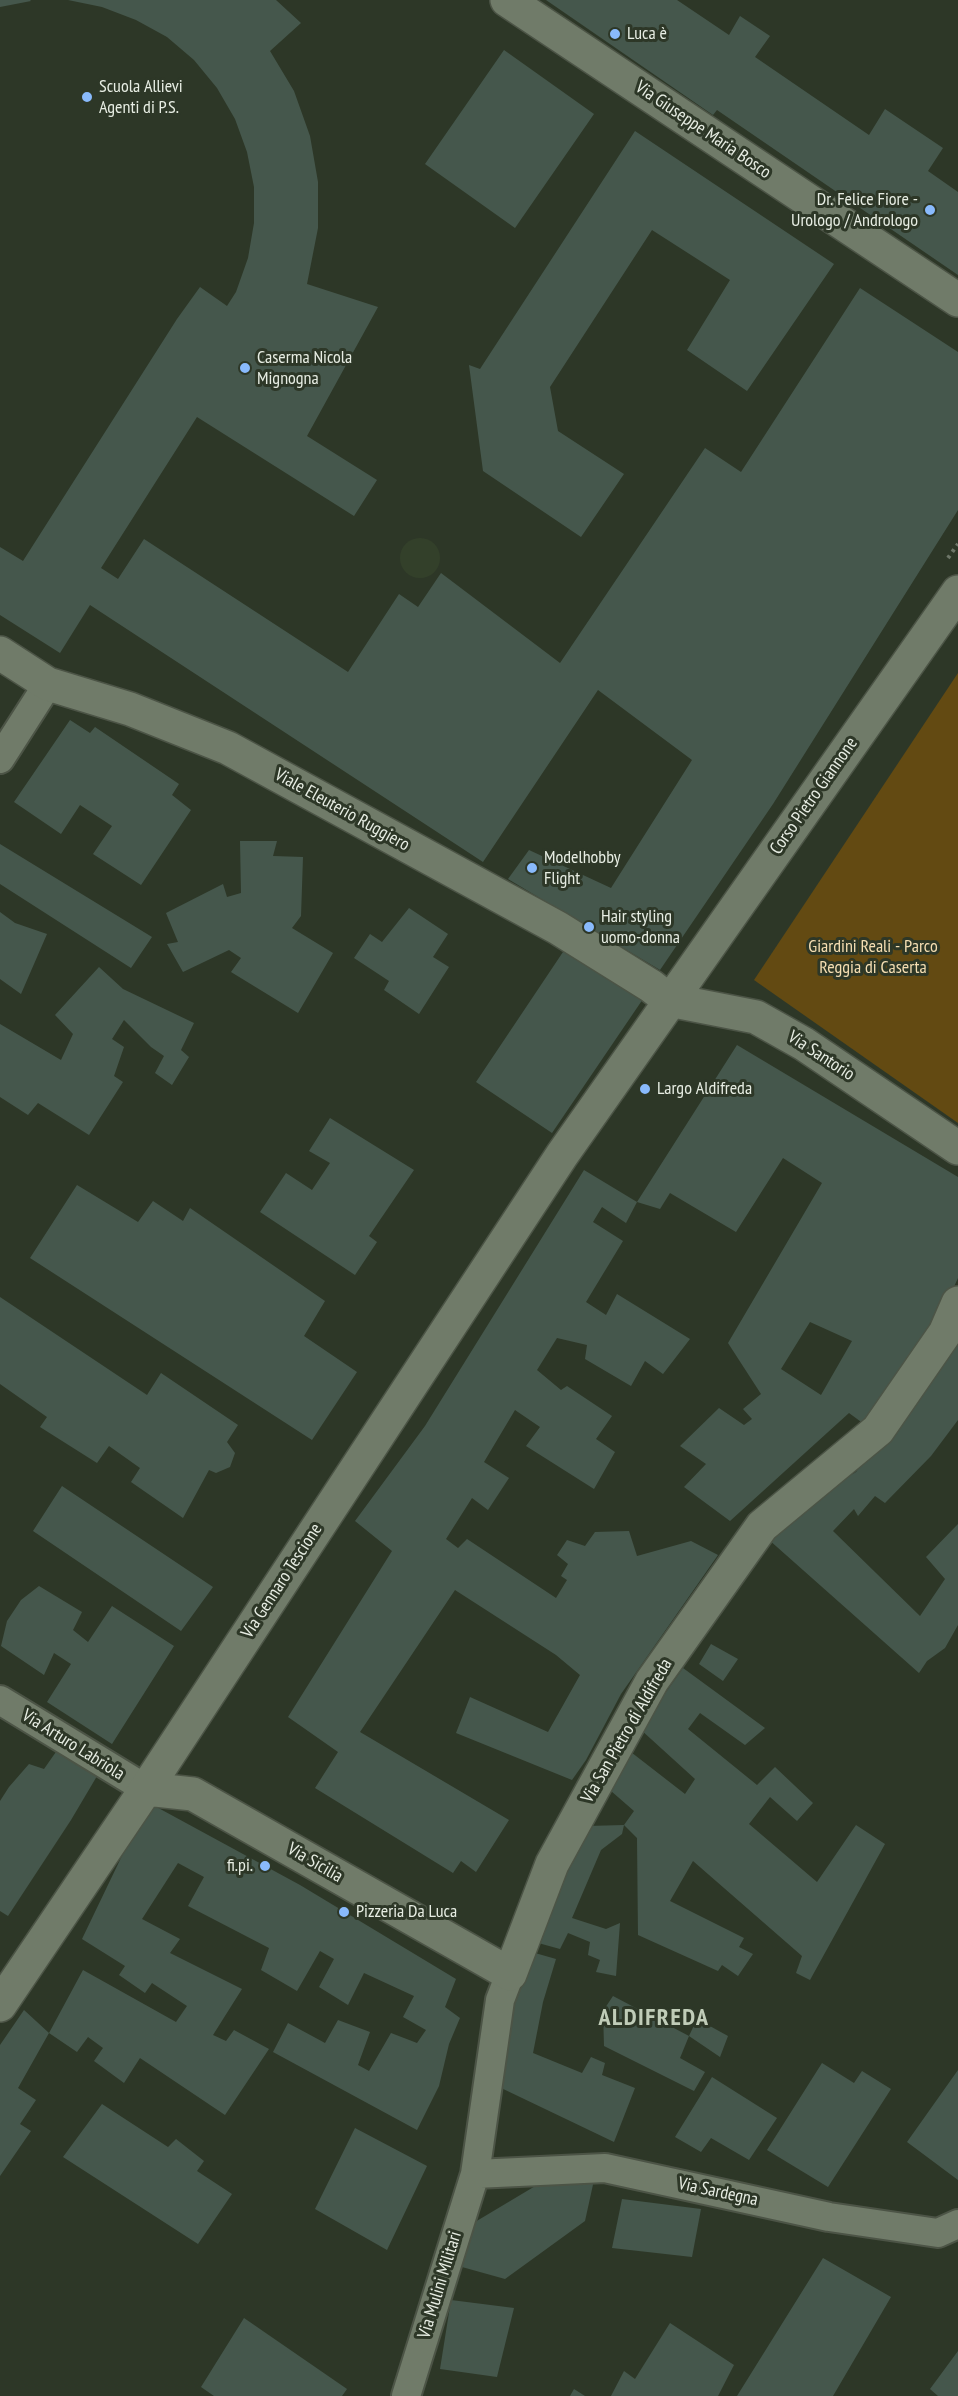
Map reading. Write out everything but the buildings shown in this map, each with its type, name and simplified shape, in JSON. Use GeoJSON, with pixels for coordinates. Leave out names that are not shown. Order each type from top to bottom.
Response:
{"type":"FeatureCollection","features":[{"type":"Feature","properties":{"kind":"street","name":"Via Giuseppe Maria Bosco"},"geometry":{"type":"LineString","coordinates":[[507,0],[958,300]]}},
{"type":"Feature","properties":{"kind":"street","name":"Corso Pietro Giannone"},"geometry":{"type":"LineString","coordinates":[[669,1000],[958,592]]}},
{"type":"Feature","properties":{"kind":"street","name":"Viale Eleuterio Ruggiero"},"geometry":{"type":"LineString","coordinates":[[0,653],[48,684],[130,709],[228,748],[558,928],[651,986],[669,1000]]}},
{"type":"Feature","properties":{"kind":"street"},"geometry":{"type":"LineString","coordinates":[[0,759],[48,684]]}},
{"type":"Feature","properties":{"kind":"street","name":"Via Santorio"},"geometry":{"type":"LineString","coordinates":[[669,1000],[756,1017],[804,1044],[958,1148]]}},
{"type":"Feature","properties":{"kind":"street","name":"Via Gennaro Tescione"},"geometry":{"type":"LineString","coordinates":[[0,2005],[146,1790],[562,1155],[669,1000]]}},
{"type":"Feature","properties":{"kind":"street","name":"Via San Pietro di Aldifreda"},"geometry":{"type":"LineString","coordinates":[[475,2174],[500,2000],[552,1864],[652,1681],[762,1526],[878,1430],[945,1334],[958,1304]]}},
{"type":"Feature","properties":{"kind":"street","name":"Via Arturo Labriola"},"geometry":{"type":"LineString","coordinates":[[0,1700],[146,1790]]}},
{"type":"Feature","properties":{"kind":"street","name":"Via Sicilia"},"geometry":{"type":"LineString","coordinates":[[146,1790],[193,1794],[510,1974]]}},
{"type":"Feature","properties":{"kind":"street","name":"Via Sardegna"},"geometry":{"type":"LineString","coordinates":[[475,2174],[605,2168],[829,2217],[938,2233],[958,2224]]}},
{"type":"Feature","properties":{"kind":"street","name":"Via Mulini Militari"},"geometry":{"type":"LineString","coordinates":[[406,2396],[475,2174]]}},
{"type":"Feature","properties":{"kind":"shaded area"},"geometry":{"type":"Polygon","coordinates":[[[420,538],[434,544],[440,558],[434,572],[420,578],[406,572],[400,558],[406,544],[420,538]]]}},
{"type":"Feature","properties":{"kind":"green space","name":"Giardini Reali - Parco Reggia di Caserta"},"geometry":{"type":"Polygon","coordinates":[[[958,673],[958,1123],[754,980],[958,673]]]}},
{"type":"Feature","properties":{"kind":"place","name":"Luca è"},"geometry":{"type":"Point","coordinates":[615,34]}},
{"type":"Feature","properties":{"kind":"place","name":"Scuola Allievi Agenti di P.S."},"geometry":{"type":"Point","coordinates":[87,97]}},
{"type":"Feature","properties":{"kind":"place","name":"Dr. Felice Fiore - Urologo / Andrologo"},"geometry":{"type":"Point","coordinates":[930,210]}},
{"type":"Feature","properties":{"kind":"place","name":"Caserma Nicola Mignogna"},"geometry":{"type":"Point","coordinates":[245,368]}},
{"type":"Feature","properties":{"kind":"place","name":"Modelhobby Flight"},"geometry":{"type":"Point","coordinates":[532,868]}},
{"type":"Feature","properties":{"kind":"place","name":"Hair styling uomo-donna"},"geometry":{"type":"Point","coordinates":[589,927]}},
{"type":"Feature","properties":{"kind":"place","name":"Largo Aldifreda"},"geometry":{"type":"Point","coordinates":[645,1089]}},
{"type":"Feature","properties":{"kind":"place","name":"fi.pi."},"geometry":{"type":"Point","coordinates":[265,1866]}},
{"type":"Feature","properties":{"kind":"place","name":"Pizzeria Da Luca"},"geometry":{"type":"Point","coordinates":[344,1912]}},
{"type":"Feature","properties":{"kind":"district","name":"ALDIFREDA"},"geometry":{"type":"Point","coordinates":[654,2018]}}]}
